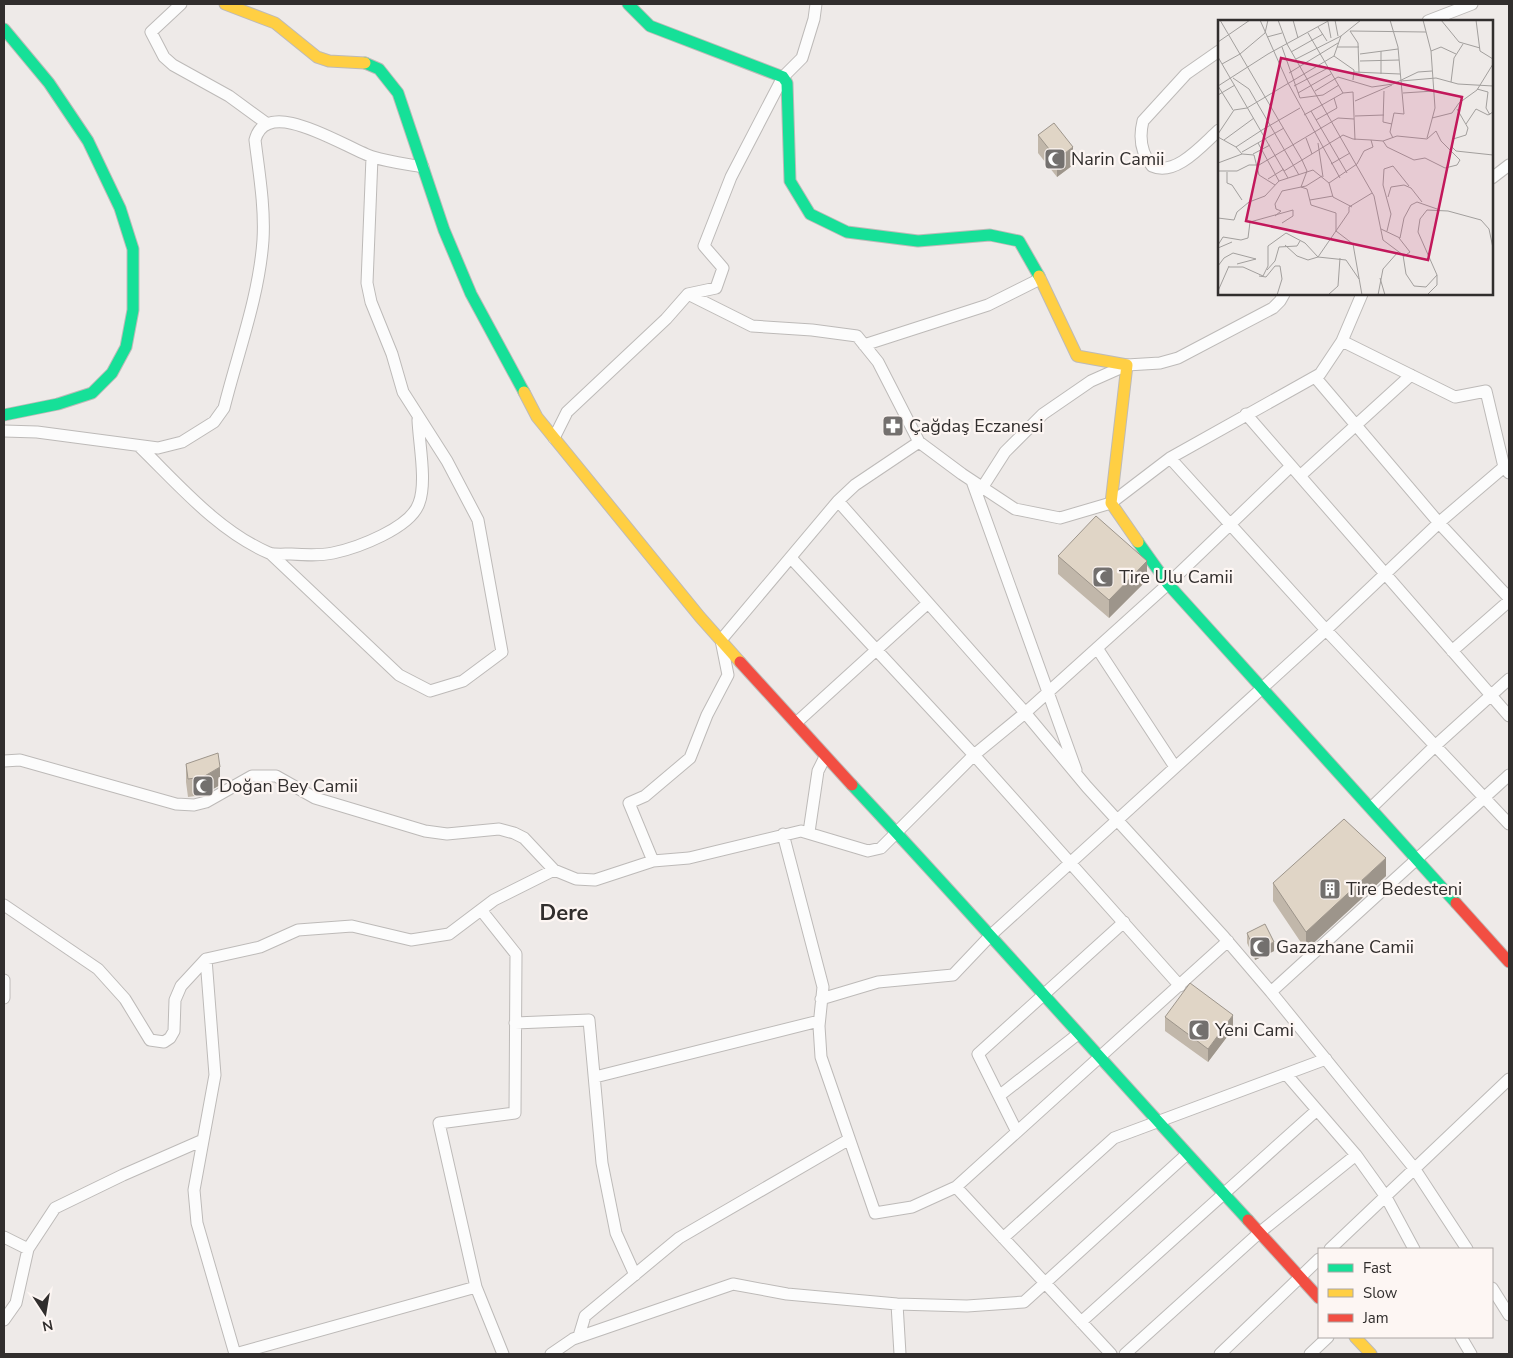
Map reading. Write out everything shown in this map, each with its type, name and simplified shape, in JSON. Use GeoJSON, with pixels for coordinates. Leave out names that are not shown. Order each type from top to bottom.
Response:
{"type":"FeatureCollection","features":[{"type":"Feature","properties":{"kind":"street"},"geometry":{"type":"LineString","coordinates":[[181,4],[151,32],[164,57],[182,72],[229,96],[266,123]]}},
{"type":"Feature","properties":{"kind":"street"},"geometry":{"type":"LineString","coordinates":[[225,4],[248,8],[281,27],[317,57],[330,61],[364,61],[384,73],[398,93],[444,230],[471,294],[537,417],[721,640],[796,722],[825,757],[991,935],[1100,1059],[1318,1297]]}},
{"type":"Feature","properties":{"kind":"street"},"geometry":{"type":"LineString","coordinates":[[628,4],[650,26],[782,76],[787,83],[790,181],[810,214],[847,232],[918,241],[990,235],[1019,241],[1040,279],[1077,356],[1127,365],[1160,363],[1187,354],[1272,308],[1283,295]]}},
{"type":"Feature","properties":{"kind":"street"},"geometry":{"type":"LineString","coordinates":[[554,438],[567,412],[666,319],[688,294],[716,288],[722,268],[704,246],[731,177],[782,76],[802,58],[814,18],[816,4]]}},
{"type":"Feature","properties":{"kind":"street"},"geometry":{"type":"LineString","coordinates":[[1431,20],[1472,4]]}},
{"type":"Feature","properties":{"kind":"street"},"geometry":{"type":"LineString","coordinates":[[4,29],[49,83],[88,141],[120,208],[133,249],[133,310],[126,347],[112,374],[92,393],[58,404],[4,415]]}},
{"type":"Feature","properties":{"kind":"street"},"geometry":{"type":"LineString","coordinates":[[1218,52],[1186,74],[1143,120],[1141,130],[1143,150],[1152,166],[1166,169],[1186,158],[1218,131]]}},
{"type":"Feature","properties":{"kind":"street"},"geometry":{"type":"LineString","coordinates":[[4,431],[77,437],[158,448],[182,442],[214,422],[224,408],[261,266],[263,213],[255,140],[257,133],[266,123],[276,120],[286,122],[338,139],[372,157],[423,168]]}},
{"type":"Feature","properties":{"kind":"street"},"geometry":{"type":"LineString","coordinates":[[140,447],[227,528],[271,554],[399,675],[430,691],[463,681],[502,652],[478,520],[447,461],[418,419],[403,392],[392,354],[371,302],[367,284],[372,157]]}},
{"type":"Feature","properties":{"kind":"street"},"geometry":{"type":"LineString","coordinates":[[1493,177],[1509,165]]}},
{"type":"Feature","properties":{"kind":"street"},"geometry":{"type":"LineString","coordinates":[[864,345],[988,305],[1040,279]]}},
{"type":"Feature","properties":{"kind":"street"},"geometry":{"type":"LineString","coordinates":[[688,294],[752,326],[812,330],[857,336],[878,362],[919,442],[982,488],[1015,509],[1060,518],[1111,503],[1170,458],[1320,374],[1342,341],[1362,295]]}},
{"type":"Feature","properties":{"kind":"street"},"geometry":{"type":"LineString","coordinates":[[822,999],[878,982],[953,974],[991,935],[1261,687],[1326,630],[1439,523],[1508,469],[1486,391],[1456,397],[1342,341]]}},
{"type":"Feature","properties":{"kind":"street"},"geometry":{"type":"LineString","coordinates":[[982,488],[1005,452],[1043,414],[1091,381],[1127,365]]}},
{"type":"Feature","properties":{"kind":"street"},"geometry":{"type":"LineString","coordinates":[[1127,365],[1111,503],[1168,584],[1509,962]]}},
{"type":"Feature","properties":{"kind":"street"},"geometry":{"type":"LineString","coordinates":[[1300,476],[1411,375]]}},
{"type":"Feature","properties":{"kind":"street"},"geometry":{"type":"LineString","coordinates":[[1315,377],[1439,523],[1509,600],[1452,651]]}},
{"type":"Feature","properties":{"kind":"street"},"geometry":{"type":"LineString","coordinates":[[1246,414],[1509,716]]}},
{"type":"Feature","properties":{"kind":"street"},"geometry":{"type":"LineString","coordinates":[[271,554],[332,553],[399,526],[413,515],[419,504],[422,486],[418,419]]}},
{"type":"Feature","properties":{"kind":"street"},"geometry":{"type":"LineString","coordinates":[[721,640],[838,501],[855,485],[919,442]]}},
{"type":"Feature","properties":{"kind":"street"},"geometry":{"type":"LineString","coordinates":[[1170,458],[1326,630],[1509,824]]}},
{"type":"Feature","properties":{"kind":"street"},"geometry":{"type":"LineString","coordinates":[[4,761],[20,760],[176,804],[194,805],[213,799],[252,776],[276,776],[315,798],[424,831],[448,834],[499,829],[514,832],[524,838],[554,870],[576,878],[595,880],[653,861],[688,858],[783,834],[809,832],[868,851],[881,848],[974,755],[1025,713],[1168,584],[1291,466]]}},
{"type":"Feature","properties":{"kind":"street"},"geometry":{"type":"LineString","coordinates":[[972,481],[1079,778]]}},
{"type":"Feature","properties":{"kind":"street"},"geometry":{"type":"LineString","coordinates":[[838,501],[1025,713],[1079,778],[1271,992],[1414,1168],[1465,1248]]}},
{"type":"Feature","properties":{"kind":"street"},"geometry":{"type":"LineString","coordinates":[[791,558],[974,755],[1180,986]]}},
{"type":"Feature","properties":{"kind":"street"},"geometry":{"type":"LineString","coordinates":[[796,722],[928,603]]}},
{"type":"Feature","properties":{"kind":"street"},"geometry":{"type":"LineString","coordinates":[[653,861],[629,803],[644,796],[690,758],[707,715],[728,675],[721,640]]}},
{"type":"Feature","properties":{"kind":"street"},"geometry":{"type":"LineString","coordinates":[[1097,648],[1175,767]]}},
{"type":"Feature","properties":{"kind":"street"},"geometry":{"type":"LineString","coordinates":[[1371,808],[1436,745],[1509,680]]}},
{"type":"Feature","properties":{"kind":"street"},"geometry":{"type":"LineString","coordinates":[[809,832],[818,771],[825,757]]}},
{"type":"Feature","properties":{"kind":"street"},"geometry":{"type":"LineString","coordinates":[[1271,992],[1509,775]]}},
{"type":"Feature","properties":{"kind":"street"},"geometry":{"type":"LineString","coordinates":[[783,834],[823,987],[819,1021],[821,1057],[848,1140],[875,1213],[912,1207],[956,1187],[1228,942]]}},
{"type":"Feature","properties":{"kind":"street"},"geometry":{"type":"LineString","coordinates":[[4,905],[98,969],[113,983],[150,1040],[164,1042],[170,1038],[174,1031],[175,1000],[181,986],[206,959],[260,946],[298,930],[352,926],[410,940],[450,934],[494,900],[554,870]]}},
{"type":"Feature","properties":{"kind":"street"},"geometry":{"type":"LineString","coordinates":[[481,910],[516,954],[514,1113],[439,1123],[476,1287],[503,1354]]}},
{"type":"Feature","properties":{"kind":"street"},"geometry":{"type":"LineString","coordinates":[[1017,1132],[978,1054],[1124,922]]}},
{"type":"Feature","properties":{"kind":"street"},"geometry":{"type":"LineString","coordinates":[[206,959],[215,1075],[194,1190],[197,1223],[235,1354],[476,1287]]}},
{"type":"Feature","properties":{"kind":"street"},"geometry":{"type":"LineString","coordinates":[[4,980],[4,998]]}},
{"type":"Feature","properties":{"kind":"street"},"geometry":{"type":"LineString","coordinates":[[515,1023],[589,1020],[602,1163],[615,1224],[634,1275]]}},
{"type":"Feature","properties":{"kind":"street"},"geometry":{"type":"LineString","coordinates":[[595,1077],[819,1021]]}},
{"type":"Feature","properties":{"kind":"street"},"geometry":{"type":"LineString","coordinates":[[999,1096],[1078,1034]]}},
{"type":"Feature","properties":{"kind":"street"},"geometry":{"type":"LineString","coordinates":[[1003,1238],[1114,1138],[1326,1059]]}},
{"type":"Feature","properties":{"kind":"street"},"geometry":{"type":"LineString","coordinates":[[1286,1074],[1356,1155],[1386,1197],[1413,1248]]}},
{"type":"Feature","properties":{"kind":"street"},"geometry":{"type":"LineString","coordinates":[[1331,1248],[1509,1079]]}},
{"type":"Feature","properties":{"kind":"street"},"geometry":{"type":"LineString","coordinates":[[1081,1322],[1317,1110]]}},
{"type":"Feature","properties":{"kind":"street"},"geometry":{"type":"LineString","coordinates":[[4,1320],[16,1303],[28,1249],[55,1208],[123,1175],[203,1140]]}},
{"type":"Feature","properties":{"kind":"street"},"geometry":{"type":"LineString","coordinates":[[579,1336],[585,1316],[679,1238],[848,1140]]}},
{"type":"Feature","properties":{"kind":"street"},"geometry":{"type":"LineString","coordinates":[[551,1354],[579,1336],[733,1284],[787,1294],[897,1304],[967,1306],[1024,1302],[1187,1154]]}},
{"type":"Feature","properties":{"kind":"street"},"geometry":{"type":"LineString","coordinates":[[1125,1354],[1260,1233],[1356,1155]]}},
{"type":"Feature","properties":{"kind":"street"},"geometry":{"type":"LineString","coordinates":[[956,1187],[1111,1354]]}},
{"type":"Feature","properties":{"kind":"street"},"geometry":{"type":"LineString","coordinates":[[4,1237],[28,1249]]}},
{"type":"Feature","properties":{"kind":"street"},"geometry":{"type":"LineString","coordinates":[[1220,1354],[1318,1260]]}},
{"type":"Feature","properties":{"kind":"street"},"geometry":{"type":"LineString","coordinates":[[1493,1290],[1509,1315]]}},
{"type":"Feature","properties":{"kind":"street"},"geometry":{"type":"LineString","coordinates":[[897,1304],[900,1354]]}},
{"type":"Feature","properties":{"kind":"street"},"geometry":{"type":"LineString","coordinates":[[1310,1354],[1327,1338]]}},
{"type":"Feature","properties":{"kind":"street"},"geometry":{"type":"LineString","coordinates":[[1356,1338],[1371,1354]]}},
{"type":"Feature","properties":{"kind":"street"},"geometry":{"type":"LineString","coordinates":[[1463,1338],[1471,1354]]}},
{"type":"Feature","properties":{"kind":"building"},"geometry":{"type":"Polygon","coordinates":[[[1054,123],[1073,147],[1057,159],[1038,135],[1054,123]]]}},
{"type":"Feature","properties":{"kind":"building","name":"Tire Ulu Camii"},"geometry":{"type":"Polygon","coordinates":[[[1096,516],[1147,561],[1109,600],[1058,556],[1096,516]]]}},
{"type":"Feature","properties":{"kind":"building"},"geometry":{"type":"Polygon","coordinates":[[[218,753],[220,767],[203,777],[188,779],[186,764],[218,753]]]}},
{"type":"Feature","properties":{"kind":"building","name":"Tire Bedesteni"},"geometry":{"type":"Polygon","coordinates":[[[1344,819],[1386,858],[1306,932],[1273,883],[1344,819]]]}},
{"type":"Feature","properties":{"kind":"building"},"geometry":{"type":"Polygon","coordinates":[[[1265,924],[1274,942],[1255,951],[1247,933],[1265,924]]]}},
{"type":"Feature","properties":{"kind":"building","name":"Yeni Cami"},"geometry":{"type":"Polygon","coordinates":[[[1190,983],[1233,1015],[1208,1049],[1165,1017],[1190,983]]]}},
{"type":"Feature","properties":{"kind":"traffic: fast"},"geometry":{"type":"LineString","coordinates":[[628,4],[650,26],[783,77],[787,83],[790,181],[810,214],[847,232],[918,241],[990,235],[1019,241],[1039,276]]}},
{"type":"Feature","properties":{"kind":"traffic: fast"},"geometry":{"type":"LineString","coordinates":[[4,29],[49,83],[88,141],[120,208],[133,249],[133,310],[126,347],[112,373],[92,393],[58,404],[4,415]]}},
{"type":"Feature","properties":{"kind":"traffic: fast"},"geometry":{"type":"LineString","coordinates":[[365,63],[379,69],[398,93],[444,230],[471,294],[524,392]]}},
{"type":"Feature","properties":{"kind":"traffic: fast"},"geometry":{"type":"LineString","coordinates":[[1138,542],[1168,584],[1456,903]]}},
{"type":"Feature","properties":{"kind":"traffic: fast"},"geometry":{"type":"LineString","coordinates":[[852,785],[1248,1220]]}},
{"type":"Feature","properties":{"kind":"traffic: slow"},"geometry":{"type":"LineString","coordinates":[[225,4],[275,23],[317,57],[329,61],[365,63]]}},
{"type":"Feature","properties":{"kind":"traffic: slow"},"geometry":{"type":"LineString","coordinates":[[1039,276],[1077,356],[1127,365],[1111,503],[1138,542]]}},
{"type":"Feature","properties":{"kind":"traffic: slow"},"geometry":{"type":"LineString","coordinates":[[524,392],[537,417],[700,617],[740,662]]}},
{"type":"Feature","properties":{"kind":"traffic: slow"},"geometry":{"type":"LineString","coordinates":[[1356,1338],[1371,1354]]}},
{"type":"Feature","properties":{"kind":"traffic: jam"},"geometry":{"type":"LineString","coordinates":[[740,662],[852,785]]}},
{"type":"Feature","properties":{"kind":"traffic: jam"},"geometry":{"type":"LineString","coordinates":[[1456,903],[1509,962]]}},
{"type":"Feature","properties":{"kind":"traffic: jam"},"geometry":{"type":"LineString","coordinates":[[1248,1220],[1318,1297]]}},
{"type":"Feature","properties":{"kind":"place","name":"Narin Camii"},"geometry":{"type":"Point","coordinates":[1055,159]}},
{"type":"Feature","properties":{"kind":"place","name":"Çağdaş Eczanesi"},"geometry":{"type":"Point","coordinates":[893,426]}},
{"type":"Feature","properties":{"kind":"place","name":"Tire Ulu Camii"},"geometry":{"type":"Point","coordinates":[1103,577]}},
{"type":"Feature","properties":{"kind":"place","name":"Doğan Bey Camii"},"geometry":{"type":"Point","coordinates":[203,786]}},
{"type":"Feature","properties":{"kind":"place","name":"Tire Bedesteni"},"geometry":{"type":"Point","coordinates":[1330,889]}},
{"type":"Feature","properties":{"kind":"place","name":"Gazazhane Camii"},"geometry":{"type":"Point","coordinates":[1260,947]}},
{"type":"Feature","properties":{"kind":"place","name":"Yeni Cami"},"geometry":{"type":"Point","coordinates":[1199,1030]}},
{"type":"Feature","properties":{"kind":"district","name":"Dere"},"geometry":{"type":"Point","coordinates":[564,912]}}]}
